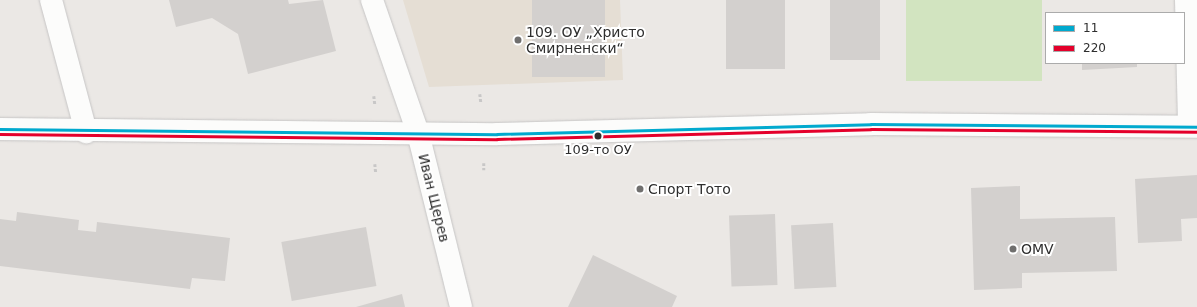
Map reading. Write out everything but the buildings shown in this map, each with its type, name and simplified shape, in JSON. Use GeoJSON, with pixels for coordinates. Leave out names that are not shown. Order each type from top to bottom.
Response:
{"type":"FeatureCollection","features":[{"type":"Feature","properties":{"kind":"street"},"geometry":{"type":"LineString","coordinates":[[51,0],[86,132]]}},
{"type":"Feature","properties":{"kind":"street","name":"Иван Щерев"},"geometry":{"type":"LineString","coordinates":[[372,0],[418,133],[460,307]]}},
{"type":"Feature","properties":{"kind":"street"},"geometry":{"type":"LineString","coordinates":[[0,129],[86,132],[418,133],[871,124],[1193,127],[1186,0]]}},
{"type":"Feature","properties":{"kind":"path"},"geometry":{"type":"LineString","coordinates":[[480,94],[481,102]]}},
{"type":"Feature","properties":{"kind":"path"},"geometry":{"type":"LineString","coordinates":[[374,96],[375,104]]}},
{"type":"Feature","properties":{"kind":"path"},"geometry":{"type":"LineString","coordinates":[[484,163],[484,170]]}},
{"type":"Feature","properties":{"kind":"path"},"geometry":{"type":"LineString","coordinates":[[375,164],[376,173]]}},
{"type":"Feature","properties":{"kind":"shaded area","name":"109. ОУ „Христо Смирненски“"},"geometry":{"type":"Polygon","coordinates":[[[403,0],[620,0],[623,80],[429,87],[403,0]]]}},
{"type":"Feature","properties":{"kind":"green space"},"geometry":{"type":"Polygon","coordinates":[[[906,0],[1042,0],[1042,81],[906,81],[906,0]]]}},
{"type":"Feature","properties":{"kind":"transit line","name":"11"},"geometry":{"type":"LineString","coordinates":[[0,129],[497,134],[871,124],[1197,127]]}},
{"type":"Feature","properties":{"kind":"transit line","name":"220"},"geometry":{"type":"LineString","coordinates":[[0,134],[497,139],[871,129],[1197,132]]}},
{"type":"Feature","properties":{"kind":"place","name":"109. ОУ „Христо Смирненски“"},"geometry":{"type":"Point","coordinates":[518,40]}},
{"type":"Feature","properties":{"kind":"place","name":"109-то ОУ"},"geometry":{"type":"Point","coordinates":[598,136]}},
{"type":"Feature","properties":{"kind":"place","name":"Спорт Тото"},"geometry":{"type":"Point","coordinates":[640,189]}},
{"type":"Feature","properties":{"kind":"place","name":"OMV"},"geometry":{"type":"Point","coordinates":[1013,249]}}]}
